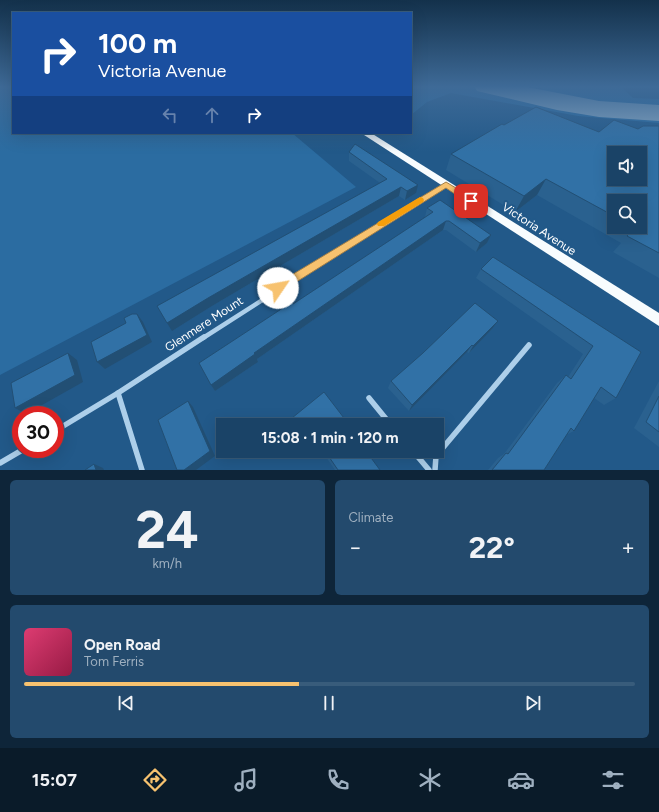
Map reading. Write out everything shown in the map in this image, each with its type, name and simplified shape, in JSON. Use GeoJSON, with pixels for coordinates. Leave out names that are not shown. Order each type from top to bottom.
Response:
{"type":"FeatureCollection","features":[{"type":"Feature","properties":{"kind":"highway","name":"Victoria Avenue"},"geometry":{"type":"LineString","coordinates":[[367,134],[659,320]]}},
{"type":"Feature","properties":{"kind":"street","name":"Glenmere Mount"},"geometry":{"type":"LineString","coordinates":[[64,426],[118,393],[319,262],[446,184]]}},
{"type":"Feature","properties":{"kind":"street"},"geometry":{"type":"LineString","coordinates":[[435,470],[436,456],[529,345]]}},
{"type":"Feature","properties":{"kind":"street"},"geometry":{"type":"LineString","coordinates":[[118,393],[142,470]]}},
{"type":"Feature","properties":{"kind":"street"},"geometry":{"type":"LineString","coordinates":[[369,398],[385,418]]}},
{"type":"Feature","properties":{"kind":"street"},"geometry":{"type":"LineString","coordinates":[[0,464],[12,456]]}},
{"type":"Feature","properties":{"kind":"street"},"geometry":{"type":"LineString","coordinates":[[419,458],[429,470]]}},
{"type":"Feature","properties":{"kind":"shaded area"},"geometry":{"type":"Polygon","coordinates":[[[0,108],[12,108],[12,134],[293,134],[356,187],[0,375],[0,108]]]}},
{"type":"Feature","properties":{"kind":"shaded area"},"geometry":{"type":"Polygon","coordinates":[[[412,108],[420,108],[412,114],[412,108]]]}},
{"type":"Feature","properties":{"kind":"shaded area"},"geometry":{"type":"Polygon","coordinates":[[[533,108],[560,108],[577,111],[659,118],[659,123],[578,116],[533,108]]]}},
{"type":"Feature","properties":{"kind":"building"},"geometry":{"type":"Polygon","coordinates":[[[534,108],[538,108],[599,132],[614,120],[638,129],[643,126],[659,126],[659,253],[627,236],[629,234],[647,234],[647,194],[607,194],[607,212],[546,179],[524,196],[451,154],[502,124],[504,125],[534,108]]]}},
{"type":"Feature","properties":{"kind":"building"},"geometry":{"type":"Polygon","coordinates":[[[355,144],[418,185],[407,191],[401,187],[167,323],[157,306],[387,179],[349,152],[355,144]]]}},
{"type":"Feature","properties":{"kind":"building"},"geometry":{"type":"Polygon","coordinates":[[[440,200],[491,235],[480,243],[449,221],[446,221],[254,353],[255,354],[211,385],[199,363],[292,302],[293,304],[433,212],[427,208],[440,200]]]}},
{"type":"Feature","properties":{"kind":"building"},"geometry":{"type":"Polygon","coordinates":[[[493,257],[641,352],[616,398],[601,387],[574,431],[571,428],[544,470],[492,470],[506,453],[508,454],[566,375],[571,379],[593,346],[481,269],[493,257]]]}},
{"type":"Feature","properties":{"kind":"building"},"geometry":{"type":"Polygon","coordinates":[[[475,303],[498,321],[412,405],[391,381],[423,353],[475,303]]]}},
{"type":"Feature","properties":{"kind":"building"},"geometry":{"type":"Polygon","coordinates":[[[132,314],[137,314],[147,335],[97,362],[91,342],[126,323],[124,318],[132,314]]]}},
{"type":"Feature","properties":{"kind":"building"},"geometry":{"type":"Polygon","coordinates":[[[68,353],[75,375],[19,406],[15,406],[11,383],[68,353]]]}},
{"type":"Feature","properties":{"kind":"building"},"geometry":{"type":"Polygon","coordinates":[[[324,392],[344,418],[292,418],[324,392]]]}},
{"type":"Feature","properties":{"kind":"building"},"geometry":{"type":"Polygon","coordinates":[[[659,396],[659,432],[646,422],[659,396]]]}},
{"type":"Feature","properties":{"kind":"building"},"geometry":{"type":"Polygon","coordinates":[[[188,401],[210,451],[184,470],[177,470],[158,420],[188,401]]]}},
{"type":"Feature","properties":{"kind":"building"},"geometry":{"type":"Polygon","coordinates":[[[330,458],[371,458],[380,470],[338,470],[330,458]]]}},
{"type":"Feature","properties":{"kind":"building"},"geometry":{"type":"Polygon","coordinates":[[[94,464],[96,470],[85,470],[94,464]]]}},
{"type":"Feature","properties":{"kind":"taxiway"},"geometry":{"type":"LineString","coordinates":[[593,108],[659,113]]}},
{"type":"Feature","properties":{"kind":"slow traffic"},"geometry":{"type":"LineString","coordinates":[[381,224],[420,200]]}},
{"type":"Feature","properties":{"kind":"route"},"geometry":{"type":"LineString","coordinates":[[278,288],[446,184],[471,201]]}}]}
